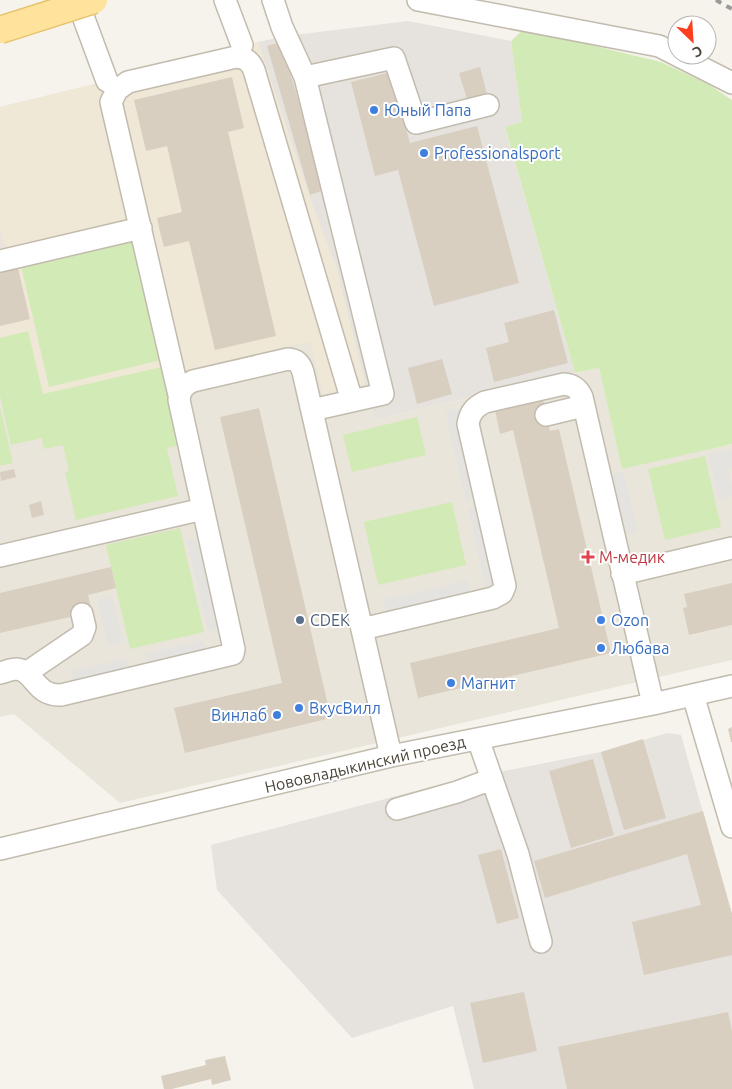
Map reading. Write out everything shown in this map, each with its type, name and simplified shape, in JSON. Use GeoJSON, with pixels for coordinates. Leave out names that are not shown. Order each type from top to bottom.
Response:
{"type":"FeatureCollection","features":[{"type":"Feature","properties":{"kind":"main road"},"geometry":{"type":"LineString","coordinates":[[0,30],[94,0]]}},
{"type":"Feature","properties":{"kind":"street"},"geometry":{"type":"LineString","coordinates":[[0,20],[56,0]]}},
{"type":"Feature","properties":{"kind":"street"},"geometry":{"type":"LineString","coordinates":[[77,0],[107,81]]}},
{"type":"Feature","properties":{"kind":"street"},"geometry":{"type":"LineString","coordinates":[[225,0],[242,45]]}},
{"type":"Feature","properties":{"kind":"street"},"geometry":{"type":"LineString","coordinates":[[273,0],[282,27],[305,77],[383,394],[312,410]]}},
{"type":"Feature","properties":{"kind":"street"},"geometry":{"type":"LineString","coordinates":[[418,0],[658,46],[732,83]]}},
{"type":"Feature","properties":{"kind":"street"},"geometry":{"type":"LineString","coordinates":[[180,395],[112,102],[116,90],[128,82],[236,57],[244,58],[254,70],[352,401]]}},
{"type":"Feature","properties":{"kind":"street"},"geometry":{"type":"LineString","coordinates":[[305,77],[394,58],[416,124],[488,105]]}},
{"type":"Feature","properties":{"kind":"street"},"geometry":{"type":"LineString","coordinates":[[0,261],[141,228]]}},
{"type":"Feature","properties":{"kind":"street"},"geometry":{"type":"LineString","coordinates":[[0,673],[16,669],[26,673],[47,694],[61,695],[233,654],[234,649],[179,400],[180,395],[182,388],[193,381],[288,359],[294,360],[301,365],[392,756]]}},
{"type":"Feature","properties":{"kind":"street"},"geometry":{"type":"LineString","coordinates":[[362,629],[499,596],[505,586],[468,424],[472,410],[485,402],[570,384],[579,391],[583,406],[653,704]]}},
{"type":"Feature","properties":{"kind":"street"},"geometry":{"type":"LineString","coordinates":[[546,415],[583,406]]}},
{"type":"Feature","properties":{"kind":"street"},"geometry":{"type":"LineString","coordinates":[[0,556],[203,509]]}},
{"type":"Feature","properties":{"kind":"street"},"geometry":{"type":"LineString","coordinates":[[622,574],[732,548]]}},
{"type":"Feature","properties":{"kind":"street"},"geometry":{"type":"LineString","coordinates":[[26,673],[82,635],[85,627],[82,614]]}},
{"type":"Feature","properties":{"kind":"street","name":"Нововладыкинский проезд"},"geometry":{"type":"LineString","coordinates":[[0,849],[392,756],[653,704],[732,686]]}},
{"type":"Feature","properties":{"kind":"street"},"geometry":{"type":"LineString","coordinates":[[693,695],[731,823]]}},
{"type":"Feature","properties":{"kind":"street"},"geometry":{"type":"LineString","coordinates":[[478,739],[518,854],[541,942]]}},
{"type":"Feature","properties":{"kind":"street"},"geometry":{"type":"LineString","coordinates":[[397,810],[492,780]]}},
{"type":"Feature","properties":{"kind":"shaded area"},"geometry":{"type":"Polygon","coordinates":[[[408,21],[511,41],[522,123],[505,128],[575,373],[374,420],[336,267],[313,207],[258,42],[286,36],[408,21]]]}},
{"type":"Feature","properties":{"kind":"shaded area"},"geometry":{"type":"Polygon","coordinates":[[[258,42],[313,207],[336,267],[374,420],[599,368],[622,468],[732,444],[732,660],[120,803],[14,714],[0,717],[0,107],[258,42]]]}},
{"type":"Feature","properties":{"kind":"shaded area"},"geometry":{"type":"Polygon","coordinates":[[[258,42],[313,207],[336,267],[365,384],[323,394],[310,341],[164,375],[69,471],[63,444],[44,449],[42,438],[11,445],[0,396],[0,251],[6,250],[0,226],[0,107],[258,42]]]}},
{"type":"Feature","properties":{"kind":"shaded area"},"geometry":{"type":"Polygon","coordinates":[[[460,408],[481,498],[466,502],[445,411],[460,408]]]}},
{"type":"Feature","properties":{"kind":"shaded area"},"geometry":{"type":"Polygon","coordinates":[[[732,449],[732,467],[728,468],[732,496],[719,500],[708,454],[732,449]]]}},
{"type":"Feature","properties":{"kind":"shaded area"},"geometry":{"type":"Polygon","coordinates":[[[624,472],[638,532],[623,535],[609,476],[624,472]]]}},
{"type":"Feature","properties":{"kind":"shaded area"},"geometry":{"type":"Polygon","coordinates":[[[483,505],[502,590],[487,593],[468,509],[483,505]]]}},
{"type":"Feature","properties":{"kind":"shaded area"},"geometry":{"type":"Polygon","coordinates":[[[202,537],[223,628],[208,631],[187,541],[202,537]]]}},
{"type":"Feature","properties":{"kind":"shaded area"},"geometry":{"type":"Polygon","coordinates":[[[468,580],[471,596],[386,615],[382,600],[468,580]]]}},
{"type":"Feature","properties":{"kind":"shaded area"},"geometry":{"type":"Polygon","coordinates":[[[112,597],[123,642],[108,645],[97,600],[112,597]]]}},
{"type":"Feature","properties":{"kind":"shaded area"},"geometry":{"type":"Polygon","coordinates":[[[203,640],[207,655],[148,669],[144,654],[203,640]]]}},
{"type":"Feature","properties":{"kind":"shaded area"},"geometry":{"type":"Polygon","coordinates":[[[127,658],[131,673],[74,686],[70,671],[127,658]]]}},
{"type":"Feature","properties":{"kind":"shaded area"},"geometry":{"type":"Polygon","coordinates":[[[668,733],[681,735],[732,914],[732,1089],[474,1089],[453,1006],[352,1038],[217,890],[211,845],[453,781],[601,752],[668,733]]]}},
{"type":"Feature","properties":{"kind":"green space"},"geometry":{"type":"Polygon","coordinates":[[[524,29],[661,62],[708,84],[732,100],[732,444],[622,469],[599,368],[575,373],[505,127],[522,122],[511,41],[524,29]]]}},
{"type":"Feature","properties":{"kind":"green space"},"geometry":{"type":"Polygon","coordinates":[[[137,239],[165,359],[49,387],[21,266],[137,239]]]}},
{"type":"Feature","properties":{"kind":"green space"},"geometry":{"type":"Polygon","coordinates":[[[28,331],[43,394],[162,367],[180,445],[167,448],[178,496],[76,520],[65,472],[69,471],[63,445],[44,449],[42,438],[11,445],[0,396],[0,338],[28,331]]]}},
{"type":"Feature","properties":{"kind":"green space"},"geometry":{"type":"Polygon","coordinates":[[[0,407],[13,463],[1,466],[0,462],[0,407]]]}},
{"type":"Feature","properties":{"kind":"green space"},"geometry":{"type":"Polygon","coordinates":[[[417,417],[426,455],[352,472],[343,435],[417,417]]]}},
{"type":"Feature","properties":{"kind":"green space"},"geometry":{"type":"Polygon","coordinates":[[[705,456],[721,527],[665,540],[648,469],[705,456]]]}},
{"type":"Feature","properties":{"kind":"green space"},"geometry":{"type":"Polygon","coordinates":[[[452,502],[466,565],[378,585],[364,522],[452,502]]]}},
{"type":"Feature","properties":{"kind":"green space"},"geometry":{"type":"Polygon","coordinates":[[[180,528],[204,632],[130,649],[106,545],[180,528]]]}},
{"type":"Feature","properties":{"kind":"building"},"geometry":{"type":"Polygon","coordinates":[[[281,42],[325,190],[310,195],[267,46],[281,42]]]}},
{"type":"Feature","properties":{"kind":"building"},"geometry":{"type":"Polygon","coordinates":[[[480,67],[487,94],[467,99],[459,73],[480,67]]]}},
{"type":"Feature","properties":{"kind":"building"},"geometry":{"type":"Polygon","coordinates":[[[391,72],[410,143],[477,126],[519,283],[434,306],[398,170],[375,176],[351,82],[391,72]]]}},
{"type":"Feature","properties":{"kind":"building"},"geometry":{"type":"Polygon","coordinates":[[[232,77],[244,128],[228,132],[276,336],[215,350],[189,241],[164,247],[160,232],[157,218],[182,212],[167,146],[146,151],[134,100],[232,77]]]}},
{"type":"Feature","properties":{"kind":"building"},"geometry":{"type":"Polygon","coordinates":[[[17,264],[30,319],[0,326],[0,268],[17,264]]]}},
{"type":"Feature","properties":{"kind":"building"},"geometry":{"type":"Polygon","coordinates":[[[554,310],[568,363],[494,382],[486,348],[509,342],[504,323],[554,310]]]}},
{"type":"Feature","properties":{"kind":"building"},"geometry":{"type":"Polygon","coordinates":[[[442,359],[452,394],[417,404],[408,368],[442,359]]]}},
{"type":"Feature","properties":{"kind":"building"},"geometry":{"type":"Polygon","coordinates":[[[543,399],[550,431],[559,429],[611,653],[418,698],[410,663],[559,628],[513,430],[500,434],[495,410],[543,399]]]}},
{"type":"Feature","properties":{"kind":"building"},"geometry":{"type":"Polygon","coordinates":[[[259,408],[331,718],[185,753],[174,708],[282,683],[220,417],[259,408]]]}},
{"type":"Feature","properties":{"kind":"building"},"geometry":{"type":"Polygon","coordinates":[[[14,469],[16,477],[1,481],[0,472],[14,469]]]}},
{"type":"Feature","properties":{"kind":"building"},"geometry":{"type":"Polygon","coordinates":[[[41,501],[44,515],[32,518],[29,505],[41,501]]]}},
{"type":"Feature","properties":{"kind":"building"},"geometry":{"type":"Polygon","coordinates":[[[111,567],[116,588],[88,595],[92,612],[0,633],[0,593],[111,567]]]}},
{"type":"Feature","properties":{"kind":"building"},"geometry":{"type":"Polygon","coordinates":[[[732,583],[732,625],[689,635],[683,608],[687,607],[684,594],[732,583]]]}},
{"type":"Feature","properties":{"kind":"building"},"geometry":{"type":"Polygon","coordinates":[[[732,727],[732,742],[731,742],[728,729],[732,727]]]}},
{"type":"Feature","properties":{"kind":"building"},"geometry":{"type":"Polygon","coordinates":[[[643,739],[666,818],[624,830],[601,752],[643,739]]]}},
{"type":"Feature","properties":{"kind":"building"},"geometry":{"type":"Polygon","coordinates":[[[593,759],[614,835],[571,848],[549,771],[593,759]]]}},
{"type":"Feature","properties":{"kind":"building"},"geometry":{"type":"Polygon","coordinates":[[[703,811],[732,914],[732,955],[644,975],[632,922],[701,905],[687,854],[545,898],[534,861],[703,811]]]}},
{"type":"Feature","properties":{"kind":"building"},"geometry":{"type":"Polygon","coordinates":[[[501,849],[519,918],[497,924],[478,855],[501,849]]]}},
{"type":"Feature","properties":{"kind":"building"},"geometry":{"type":"Polygon","coordinates":[[[524,992],[537,1051],[483,1063],[470,1003],[524,992]]]}},
{"type":"Feature","properties":{"kind":"building"},"geometry":{"type":"Polygon","coordinates":[[[728,1012],[732,1031],[732,1089],[567,1089],[558,1047],[728,1012]]]}},
{"type":"Feature","properties":{"kind":"building"},"geometry":{"type":"Polygon","coordinates":[[[225,1056],[231,1080],[212,1085],[211,1079],[172,1089],[164,1089],[161,1076],[206,1065],[205,1060],[225,1056]]]}},
{"type":"Feature","properties":{"kind":"railway"},"geometry":{"type":"LineString","coordinates":[[716,0],[732,9]]}},
{"type":"Feature","properties":{"kind":"place","name":"Юный Папа"},"geometry":{"type":"Point","coordinates":[374,110]}},
{"type":"Feature","properties":{"kind":"place","name":"Professionalsport"},"geometry":{"type":"Point","coordinates":[424,153]}},
{"type":"Feature","properties":{"kind":"place","name":"М-медик"},"geometry":{"type":"Point","coordinates":[588,557]}},
{"type":"Feature","properties":{"kind":"place","name":"CDEK"},"geometry":{"type":"Point","coordinates":[300,620]}},
{"type":"Feature","properties":{"kind":"place","name":"Ozon"},"geometry":{"type":"Point","coordinates":[601,620]}},
{"type":"Feature","properties":{"kind":"place","name":"Любава"},"geometry":{"type":"Point","coordinates":[601,648]}},
{"type":"Feature","properties":{"kind":"place","name":"Магнит"},"geometry":{"type":"Point","coordinates":[451,683]}},
{"type":"Feature","properties":{"kind":"place","name":"ВкусВилл"},"geometry":{"type":"Point","coordinates":[299,708]}},
{"type":"Feature","properties":{"kind":"place","name":"Винлаб"},"geometry":{"type":"Point","coordinates":[277,715]}}]}
